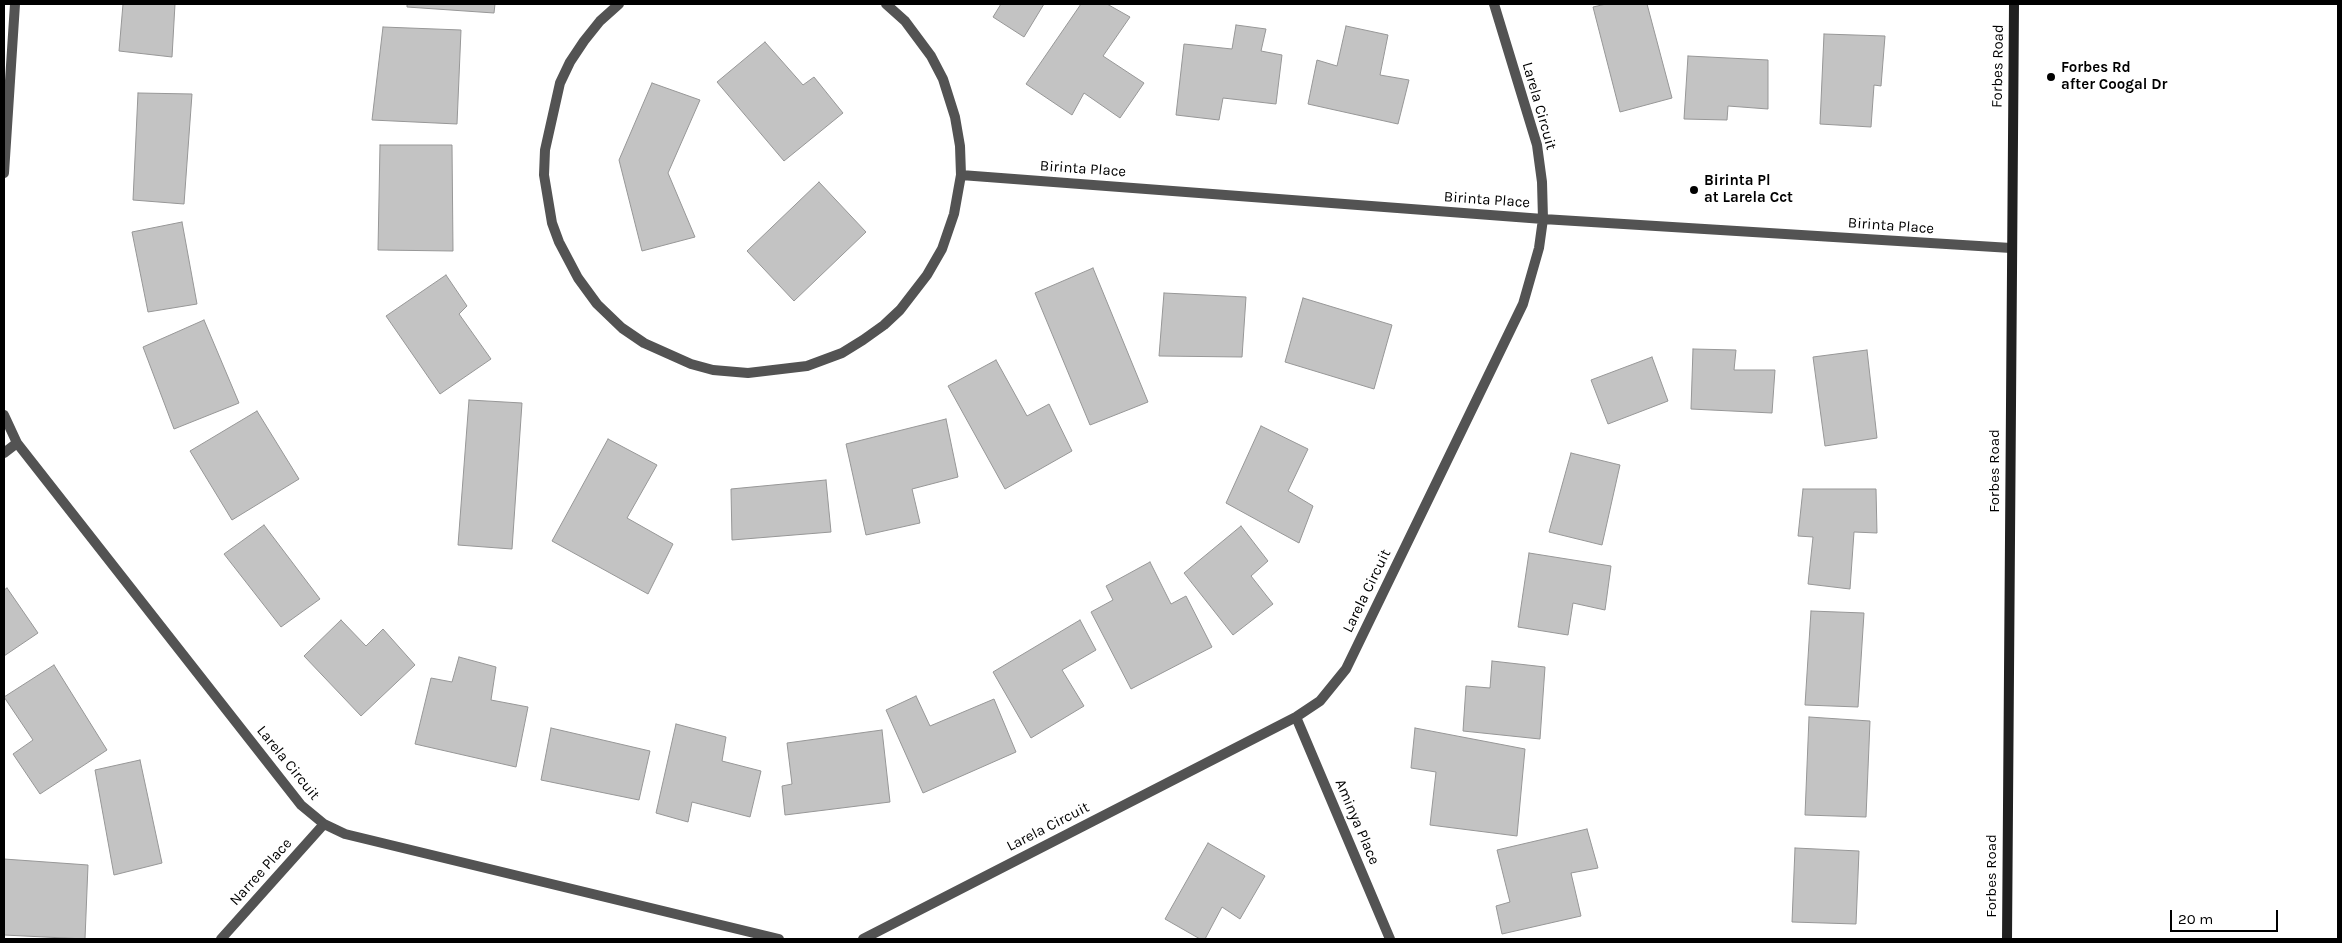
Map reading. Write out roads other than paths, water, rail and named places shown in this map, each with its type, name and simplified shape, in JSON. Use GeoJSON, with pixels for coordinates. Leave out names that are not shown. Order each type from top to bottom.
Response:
{"type":"FeatureCollection","features":[{"type":"Feature","properties":{"kind":"main road","name":"Forbes Road"},"geometry":{"type":"LineString","coordinates":[[2007,939],[2014,4]]}},
{"type":"Feature","properties":{"kind":"street"},"geometry":{"type":"LineString","coordinates":[[4,173],[15,4]]}},
{"type":"Feature","properties":{"kind":"street"},"geometry":{"type":"LineString","coordinates":[[619,4],[600,21],[584,41],[570,62],[560,83],[545,150],[547,198],[552,223],[562,248],[578,278],[597,304],[622,328],[644,343],[667,355],[713,370],[748,373],[807,366],[842,353],[863,340],[884,325],[900,310],[927,275],[942,249],[954,214],[961,175],[960,146],[955,117],[944,80],[931,56],[916,34],[886,4]]}},
{"type":"Feature","properties":{"kind":"street","name":"Larela Circuit"},"geometry":{"type":"LineString","coordinates":[[863,939],[1296,717],[1320,701],[1334,686],[1346,668],[1523,304],[1539,248],[1543,219],[1542,182],[1536,145],[1494,4]]}},
{"type":"Feature","properties":{"kind":"street","name":"Birinta Place"},"geometry":{"type":"LineString","coordinates":[[961,175],[1543,219],[2011,248]]}},
{"type":"Feature","properties":{"kind":"street","name":"Larela Circuit"},"geometry":{"type":"LineString","coordinates":[[4,415],[17,443],[301,805],[324,824],[345,834],[779,939]]}},
{"type":"Feature","properties":{"kind":"street"},"geometry":{"type":"LineString","coordinates":[[4,453],[17,443]]}},
{"type":"Feature","properties":{"kind":"street","name":"Aminya Place"},"geometry":{"type":"LineString","coordinates":[[1296,717],[1390,939]]}},
{"type":"Feature","properties":{"kind":"street","name":"Narree Place"},"geometry":{"type":"LineString","coordinates":[[221,939],[324,824]]}},
{"type":"Feature","properties":{"kind":"place","name":"Forbes Rd after Coogal Dr"},"geometry":{"type":"Point","coordinates":[2051,77]}},
{"type":"Feature","properties":{"kind":"place","name":"Birinta Pl at Larela Cct"},"geometry":{"type":"Point","coordinates":[1694,190]}}]}
